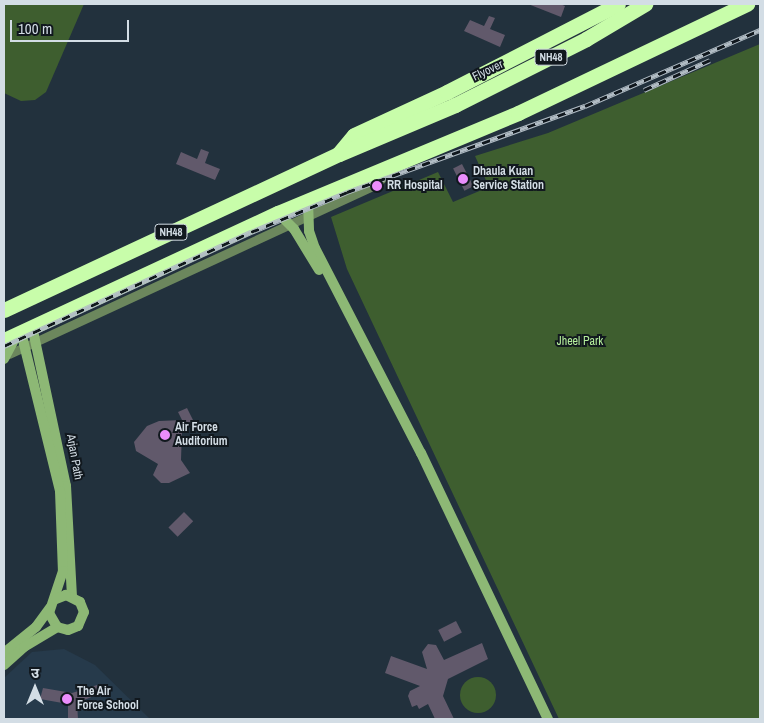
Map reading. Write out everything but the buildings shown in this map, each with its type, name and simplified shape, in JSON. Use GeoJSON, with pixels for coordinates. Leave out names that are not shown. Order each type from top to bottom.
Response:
{"type":"FeatureCollection","features":[{"type":"Feature","properties":{"kind":"highway"},"geometry":{"type":"LineString","coordinates":[[338,154],[354,135],[481,75],[618,4]]}},
{"type":"Feature","properties":{"kind":"highway","name":"Flyover"},"geometry":{"type":"LineString","coordinates":[[338,154],[455,105],[569,48],[645,4]]}},
{"type":"Feature","properties":{"kind":"highway"},"geometry":{"type":"LineString","coordinates":[[696,29],[724,4]]}},
{"type":"Feature","properties":{"kind":"highway","name":"NH48"},"geometry":{"type":"LineString","coordinates":[[4,340],[308,208],[400,162],[518,113],[747,4]]}},
{"type":"Feature","properties":{"kind":"highway","name":"NH48"},"geometry":{"type":"LineString","coordinates":[[4,310],[338,154]]}},
{"type":"Feature","properties":{"kind":"main road"},"geometry":{"type":"LineString","coordinates":[[308,208],[307,241],[419,458],[541,719]]}},
{"type":"Feature","properties":{"kind":"main road"},"geometry":{"type":"LineString","coordinates":[[282,218],[307,241],[421,453],[548,719]]}},
{"type":"Feature","properties":{"kind":"main road"},"geometry":{"type":"LineString","coordinates":[[4,302],[20,302]]}},
{"type":"Feature","properties":{"kind":"main road"},"geometry":{"type":"LineString","coordinates":[[6,357],[24,330]]}},
{"type":"Feature","properties":{"kind":"main road","name":"Arjan Path"},"geometry":{"type":"LineString","coordinates":[[24,330],[36,342],[66,486],[72,596]]}},
{"type":"Feature","properties":{"kind":"main road","name":"Arjan Path"},"geometry":{"type":"LineString","coordinates":[[4,653],[36,627],[53,603],[63,562],[60,491],[25,347],[24,330]]}},
{"type":"Feature","properties":{"kind":"main road"},"geometry":{"type":"LineString","coordinates":[[72,596],[83,606],[81,622],[68,630],[57,627],[51,618],[53,603],[72,596]]}},
{"type":"Feature","properties":{"kind":"main road"},"geometry":{"type":"LineString","coordinates":[[4,665],[24,647],[57,627]]}},
{"type":"Feature","properties":{"kind":"street"},"geometry":{"type":"LineString","coordinates":[[6,357],[282,218]]}},
{"type":"Feature","properties":{"kind":"shaded area","name":"The Air Force School"},"geometry":{"type":"Polygon","coordinates":[[[64,649],[95,665],[150,719],[4,719],[4,678],[32,652],[64,649]]]}},
{"type":"Feature","properties":{"kind":"green space"},"geometry":{"type":"Polygon","coordinates":[[[4,4],[84,4],[46,92],[35,100],[21,101],[4,93],[4,4]]]}},
{"type":"Feature","properties":{"kind":"green space","name":"Jheel Park"},"geometry":{"type":"Polygon","coordinates":[[[760,44],[760,719],[559,719],[347,269],[331,217],[438,172],[453,202],[489,187],[475,156],[548,133],[760,44]]]}},
{"type":"Feature","properties":{"kind":"green space"},"geometry":{"type":"Polygon","coordinates":[[[478,677],[490,683],[496,695],[490,707],[478,713],[466,707],[460,695],[466,683],[478,677]]]}},
{"type":"Feature","properties":{"kind":"railway"},"geometry":{"type":"LineString","coordinates":[[4,346],[251,232],[347,192],[585,106],[760,30]]}},
{"type":"Feature","properties":{"kind":"railway"},"geometry":{"type":"LineString","coordinates":[[644,90],[710,60]]}},
{"type":"Feature","properties":{"kind":"place","name":"Dhaula Kuan Service Station"},"geometry":{"type":"Point","coordinates":[463,179]}},
{"type":"Feature","properties":{"kind":"place","name":"RR Hospital"},"geometry":{"type":"Point","coordinates":[377,186]}},
{"type":"Feature","properties":{"kind":"place","name":"Air Force Auditorium"},"geometry":{"type":"Point","coordinates":[165,435]}},
{"type":"Feature","properties":{"kind":"place","name":"The Air Force School"},"geometry":{"type":"Point","coordinates":[67,699]}}]}
